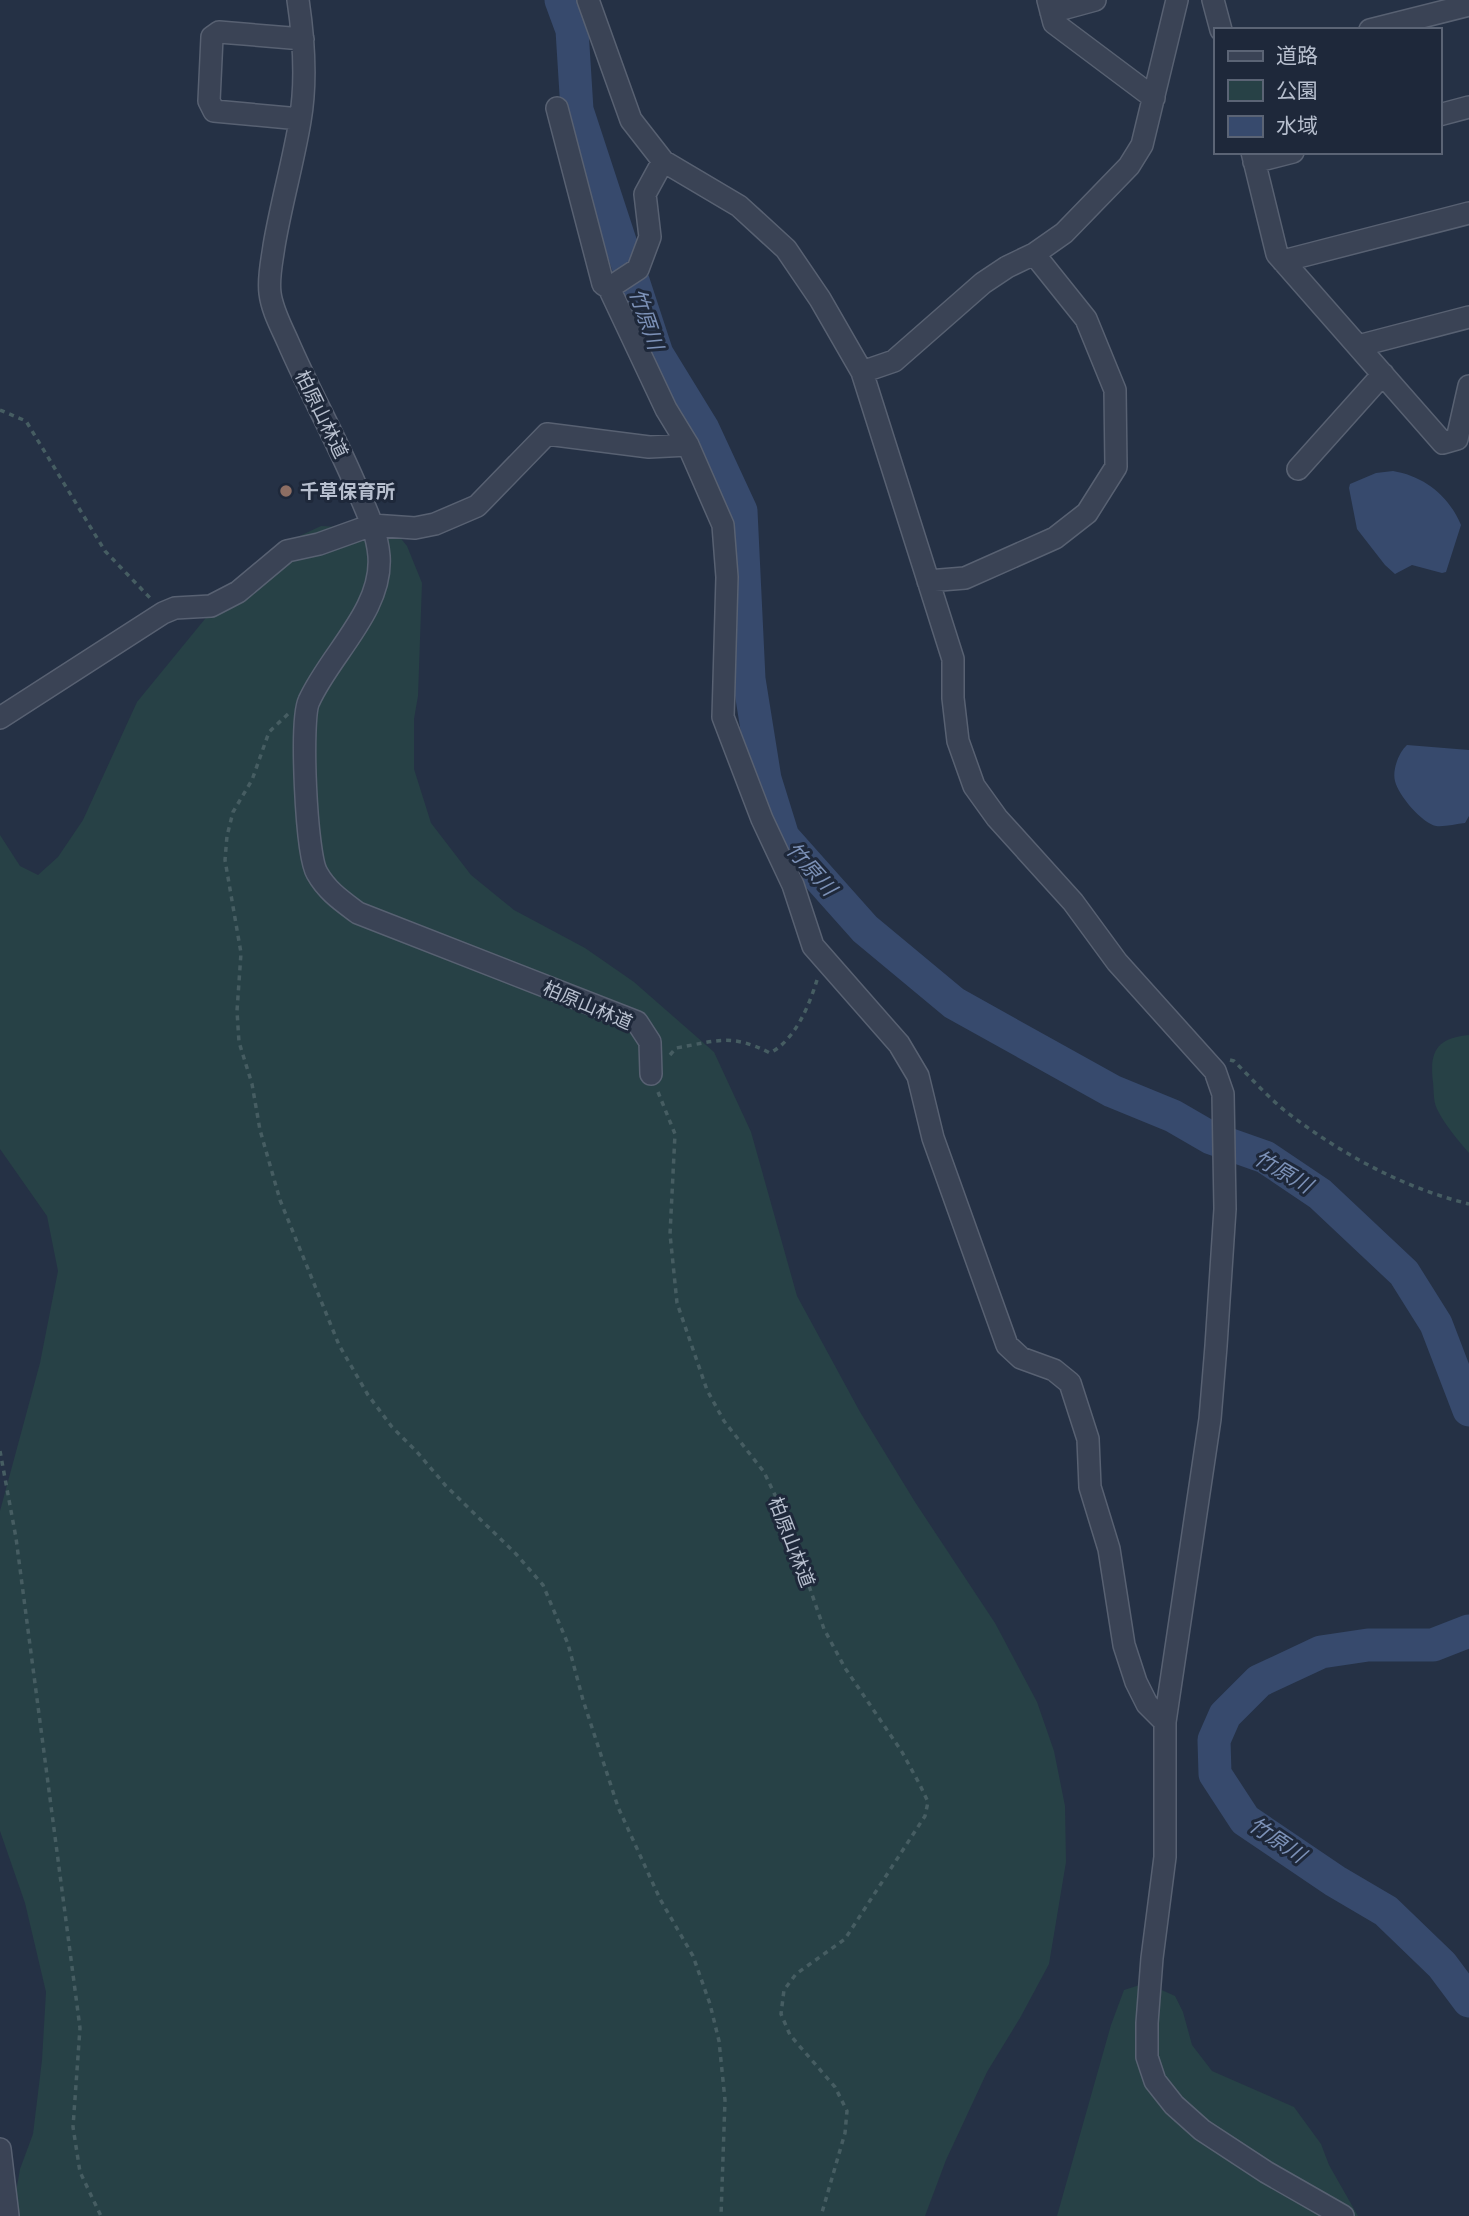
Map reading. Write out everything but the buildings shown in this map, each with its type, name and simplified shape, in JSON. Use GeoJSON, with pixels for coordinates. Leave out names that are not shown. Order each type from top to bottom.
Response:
{"type":"FeatureCollection","features":[{"type":"Feature","properties":{"kind":"street","name":"柏原山林道"},"geometry":{"type":"LineString","coordinates":[[298,0],[303,39],[304,83],[300,119],[280,206],[269,277],[270,293],[275,312],[296,360],[348,467],[372,525],[379,558],[379,580],[372,599],[316,686],[307,705],[305,768],[309,842],[315,871],[329,891],[358,913],[637,1022],[650,1042],[652,1074]]}},
{"type":"Feature","properties":{"kind":"street"},"geometry":{"type":"LineString","coordinates":[[588,0],[631,120],[663,161],[739,206],[786,248],[820,299],[862,372],[954,659],[953,698],[958,741],[974,786],[997,818],[1073,902],[1117,962],[1215,1071],[1223,1094],[1225,1209],[1210,1419],[1165,1722],[1166,1846],[1152,1958],[1147,2057],[1155,2081],[1174,2105],[1202,2130],[1266,2172],[1343,2216]]}},
{"type":"Feature","properties":{"kind":"street"},"geometry":{"type":"LineString","coordinates":[[1096,0],[1049,6],[1054,23],[1154,98]]}},
{"type":"Feature","properties":{"kind":"street"},"geometry":{"type":"LineString","coordinates":[[862,372],[894,361],[984,283],[1064,233],[1129,166],[1142,145],[1177,0]]}},
{"type":"Feature","properties":{"kind":"street"},"geometry":{"type":"LineString","coordinates":[[1213,0],[1220,28]]}},
{"type":"Feature","properties":{"kind":"street"},"geometry":{"type":"LineString","coordinates":[[1378,28],[1469,5]]}},
{"type":"Feature","properties":{"kind":"street"},"geometry":{"type":"LineString","coordinates":[[300,119],[215,111],[209,102],[212,37],[219,32],[303,39]]}},
{"type":"Feature","properties":{"kind":"street"},"geometry":{"type":"LineString","coordinates":[[1441,114],[1469,107]]}},
{"type":"Feature","properties":{"kind":"street"},"geometry":{"type":"LineString","coordinates":[[557,108],[603,284],[612,287],[666,409],[688,445],[723,525],[727,577],[723,717],[762,819],[793,885],[813,946],[899,1044],[918,1076],[933,1138],[1007,1345],[1021,1358],[1054,1370],[1070,1383],[1088,1439],[1090,1486],[1109,1549],[1124,1645],[1136,1682],[1147,1704],[1165,1722]]}},
{"type":"Feature","properties":{"kind":"street"},"geometry":{"type":"LineString","coordinates":[[1277,154],[1253,157],[1277,254],[1443,443],[1457,439],[1469,386]]}},
{"type":"Feature","properties":{"kind":"street"},"geometry":{"type":"LineString","coordinates":[[612,287],[638,270],[650,237],[645,194],[663,161]]}},
{"type":"Feature","properties":{"kind":"street"},"geometry":{"type":"LineString","coordinates":[[1283,261],[1469,214]]}},
{"type":"Feature","properties":{"kind":"street"},"geometry":{"type":"LineString","coordinates":[[928,581],[965,578],[1055,538],[1087,513],[1116,467],[1115,390],[1086,319],[1034,254]]}},
{"type":"Feature","properties":{"kind":"street"},"geometry":{"type":"LineString","coordinates":[[1358,346],[1469,317]]}},
{"type":"Feature","properties":{"kind":"street"},"geometry":{"type":"LineString","coordinates":[[1298,468],[1382,374]]}},
{"type":"Feature","properties":{"kind":"street"},"geometry":{"type":"LineString","coordinates":[[0,718],[163,613],[175,608],[211,606],[238,592],[287,551],[332,540],[372,525],[415,528],[435,524],[478,506],[547,434],[649,447],[688,445]]}},
{"type":"Feature","properties":{"kind":"street"},"geometry":{"type":"LineString","coordinates":[[0,2149],[8,2216]]}},
{"type":"Feature","properties":{"kind":"path"},"geometry":{"type":"LineString","coordinates":[[0,410],[26,421],[105,551],[163,613]]}},
{"type":"Feature","properties":{"kind":"path"},"geometry":{"type":"LineString","coordinates":[[307,705],[290,713],[269,732],[252,780],[233,813],[227,836],[226,880],[241,953],[237,1011],[239,1042],[252,1083],[260,1130],[280,1200],[340,1345],[368,1395],[392,1427],[446,1486],[516,1554],[543,1585],[568,1644],[618,1807],[660,1899],[693,1956],[710,2004],[719,2040],[725,2100],[721,2216]]}},
{"type":"Feature","properties":{"kind":"path"},"geometry":{"type":"LineString","coordinates":[[652,1074],[676,1048],[730,1039],[749,1042],[770,1053],[780,1048],[811,1001],[824,956]]}},
{"type":"Feature","properties":{"kind":"path"},"geometry":{"type":"LineString","coordinates":[[1203,1057],[1234,1061],[1282,1108],[1323,1138],[1381,1173],[1469,1204]]}},
{"type":"Feature","properties":{"kind":"path","name":"柏原山林道"},"geometry":{"type":"LineString","coordinates":[[652,1074],[675,1134],[670,1234],[677,1303],[707,1390],[724,1421],[764,1472],[784,1514],[824,1629],[845,1668],[902,1752],[928,1802],[925,1816],[845,1939],[796,1974],[784,1990],[781,2014],[790,2035],[835,2087],[846,2111],[845,2133],[821,2216]]}},
{"type":"Feature","properties":{"kind":"path"},"geometry":{"type":"LineString","coordinates":[[0,1451],[16,1538],[80,2028],[73,2127],[80,2172],[102,2216]]}},
{"type":"Feature","properties":{"kind":"green space"},"geometry":{"type":"Polygon","coordinates":[[[321,526],[394,530],[407,546],[422,583],[418,696],[414,719],[414,769],[431,823],[471,875],[514,910],[585,948],[634,982],[714,1052],[751,1132],[797,1296],[860,1412],[915,1502],[995,1623],[1037,1702],[1054,1751],[1065,1806],[1066,1862],[1049,1964],[987,2072],[946,2160],[925,2216],[14,2216],[20,2169],[33,2134],[42,2060],[46,1992],[25,1903],[0,1831],[0,1511],[40,1363],[58,1271],[47,1216],[0,1149],[0,835],[20,866],[38,875],[58,857],[83,820],[137,702],[227,592],[289,541],[321,526]]]}},
{"type":"Feature","properties":{"kind":"green space"},"geometry":{"type":"Polygon","coordinates":[[[1469,1035],[1469,1153],[1437,1109],[1432,1071],[1434,1054],[1443,1043],[1469,1035]]]}},
{"type":"Feature","properties":{"kind":"green space"},"geometry":{"type":"Polygon","coordinates":[[[1146,1983],[1175,1996],[1183,2012],[1192,2045],[1212,2071],[1294,2107],[1321,2144],[1329,2165],[1358,2216],[1057,2216],[1111,2025],[1124,1990],[1146,1983]]]}},
{"type":"Feature","properties":{"kind":"water"},"geometry":{"type":"Polygon","coordinates":[[[1393,471],[1415,477],[1434,489],[1456,515],[1461,525],[1446,572],[1412,565],[1395,574],[1357,529],[1350,484],[1376,473],[1393,471]]]}},
{"type":"Feature","properties":{"kind":"water"},"geometry":{"type":"Polygon","coordinates":[[[1407,745],[1469,750],[1469,816],[1465,823],[1446,826],[1430,824],[1406,801],[1397,787],[1394,772],[1401,752],[1407,745]]]}},
{"type":"Feature","properties":{"kind":"waterway","name":"竹原川"},"geometry":{"type":"LineString","coordinates":[[561,0],[572,30],[577,110],[657,354],[703,429],[741,511],[749,679],[765,779],[783,837],[865,929],[954,1003],[1112,1091],[1173,1116],[1211,1138],[1265,1157],[1320,1194],[1404,1273],[1436,1324],[1469,1410]]}},
{"type":"Feature","properties":{"kind":"waterway","name":"竹原川"},"geometry":{"type":"LineString","coordinates":[[1469,1631],[1433,1645],[1368,1645],[1321,1652],[1259,1681],[1225,1715],[1214,1740],[1215,1774],[1245,1820],[1335,1881],[1386,1911],[1442,1965],[1469,2001]]}},
{"type":"Feature","properties":{"kind":"place","name":"千草保育所"},"geometry":{"type":"Point","coordinates":[286,491]}}]}
